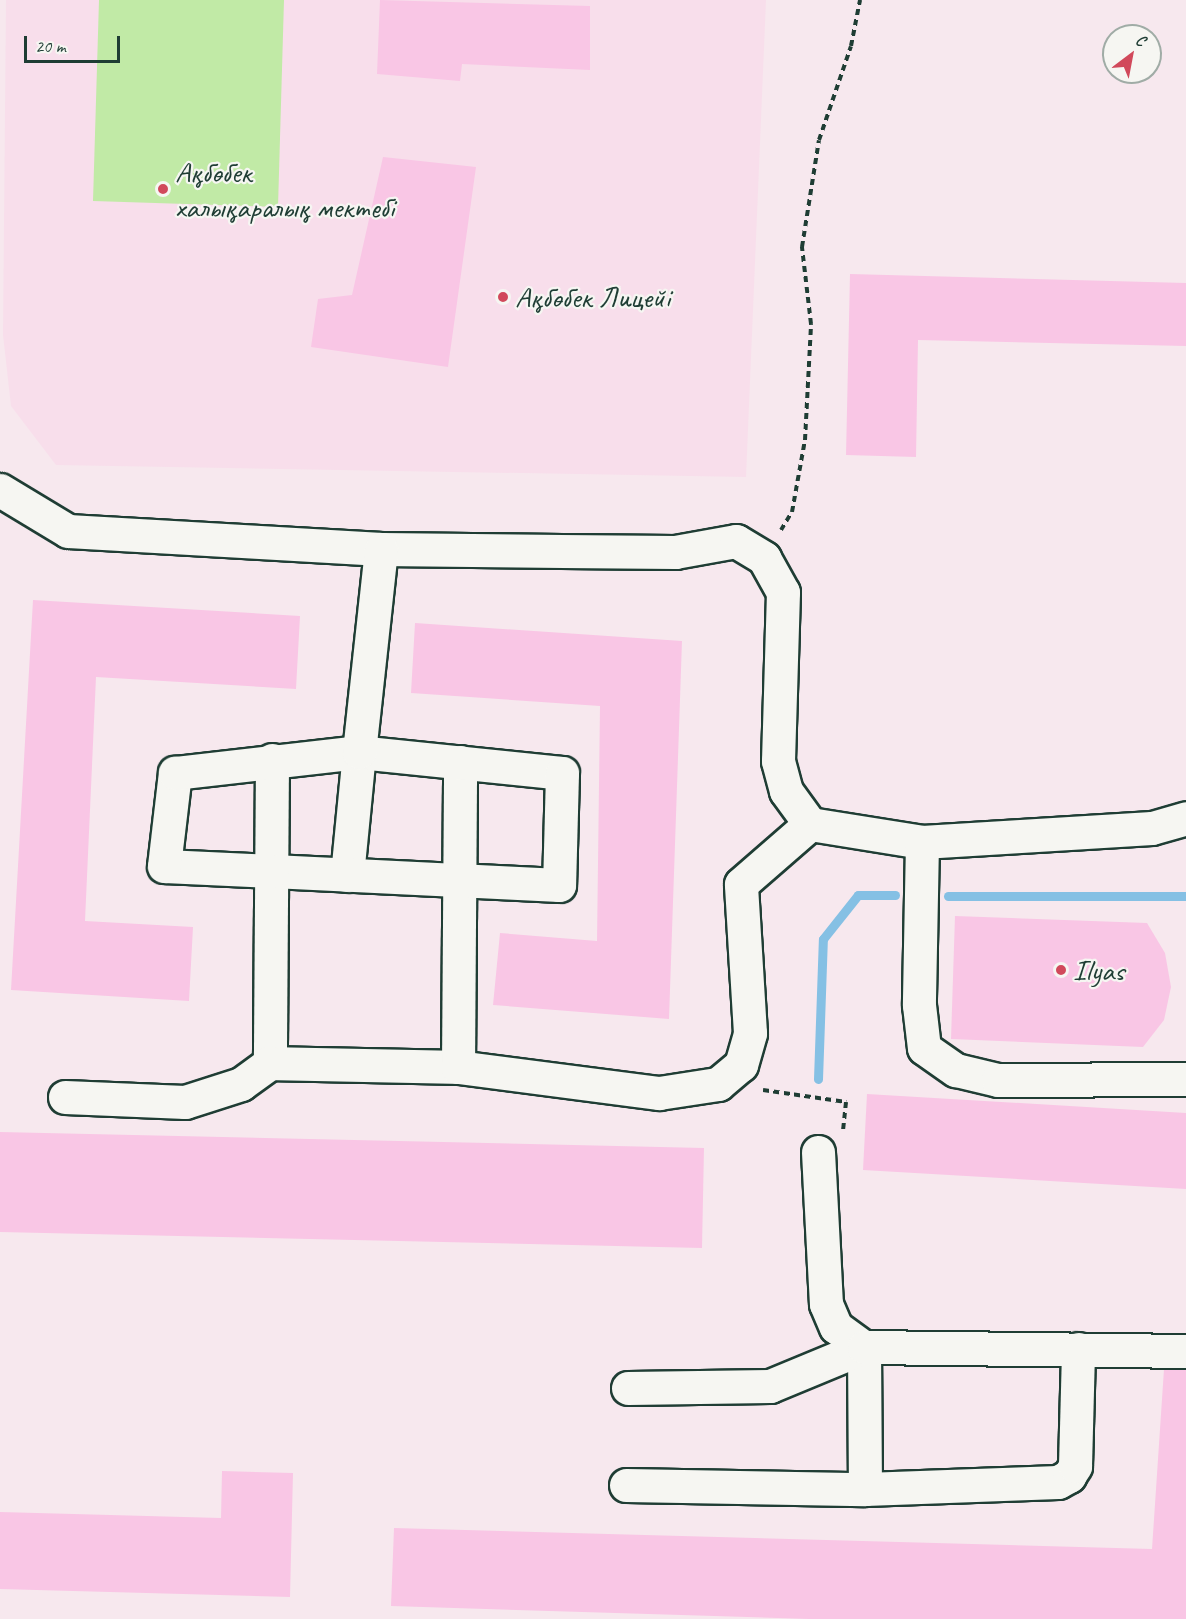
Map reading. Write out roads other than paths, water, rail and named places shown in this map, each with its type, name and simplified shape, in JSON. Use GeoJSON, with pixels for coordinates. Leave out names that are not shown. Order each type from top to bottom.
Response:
{"type":"FeatureCollection","features":[{"type":"Feature","properties":{"kind":"lane"},"geometry":{"type":"LineString","coordinates":[[0,490],[68,531],[381,549],[675,552],[736,541],[764,558],[783,592],[778,761],[786,791],[810,824],[922,842],[1152,828],[1186,818]]}},
{"type":"Feature","properties":{"kind":"lane"},"geometry":{"type":"LineString","coordinates":[[347,875],[381,549]]}},
{"type":"Feature","properties":{"kind":"lane"},"geometry":{"type":"LineString","coordinates":[[359,752],[562,773],[559,885],[164,866],[175,772],[359,752]]}},
{"type":"Feature","properties":{"kind":"lane"},"geometry":{"type":"LineString","coordinates":[[270,1063],[272,760]]}},
{"type":"Feature","properties":{"kind":"lane"},"geometry":{"type":"LineString","coordinates":[[458,1067],[457,880],[460,762]]}},
{"type":"Feature","properties":{"kind":"lane"},"geometry":{"type":"LineString","coordinates":[[65,1097],[185,1102],[241,1084],[270,1063],[458,1067],[659,1093],[718,1084],[741,1065],[750,1033],[741,884],[810,824]]}},
{"type":"Feature","properties":{"kind":"lane"},"geometry":{"type":"LineString","coordinates":[[922,842],[919,1005],[924,1048],[956,1070],[998,1080],[1186,1079]]}},
{"type":"Feature","properties":{"kind":"lane"},"geometry":{"type":"LineString","coordinates":[[818,1152],[825,1304],[836,1328],[864,1347]]}},
{"type":"Feature","properties":{"kind":"lane"},"geometry":{"type":"LineString","coordinates":[[864,1347],[866,1489]]}},
{"type":"Feature","properties":{"kind":"lane"},"geometry":{"type":"LineString","coordinates":[[628,1388],[770,1386],[864,1347],[1186,1351]]}},
{"type":"Feature","properties":{"kind":"lane"},"geometry":{"type":"LineString","coordinates":[[626,1485],[866,1489],[1058,1482],[1069,1476],[1075,1466],[1078,1348]]}},
{"type":"Feature","properties":{"kind":"waterway"},"geometry":{"type":"LineString","coordinates":[[818,1079],[823,939],[858,895],[895,895]]}},
{"type":"Feature","properties":{"kind":"waterway"},"geometry":{"type":"LineString","coordinates":[[948,896],[1186,896]]}},
{"type":"Feature","properties":{"kind":"place","name":"Ақбөбек халықаралық мектебі"},"geometry":{"type":"Point","coordinates":[163,189]}},
{"type":"Feature","properties":{"kind":"place","name":"Ақбөбек Лицейі"},"geometry":{"type":"Point","coordinates":[503,297]}},
{"type":"Feature","properties":{"kind":"place","name":"Ilyas"},"geometry":{"type":"Point","coordinates":[1061,970]}}]}
